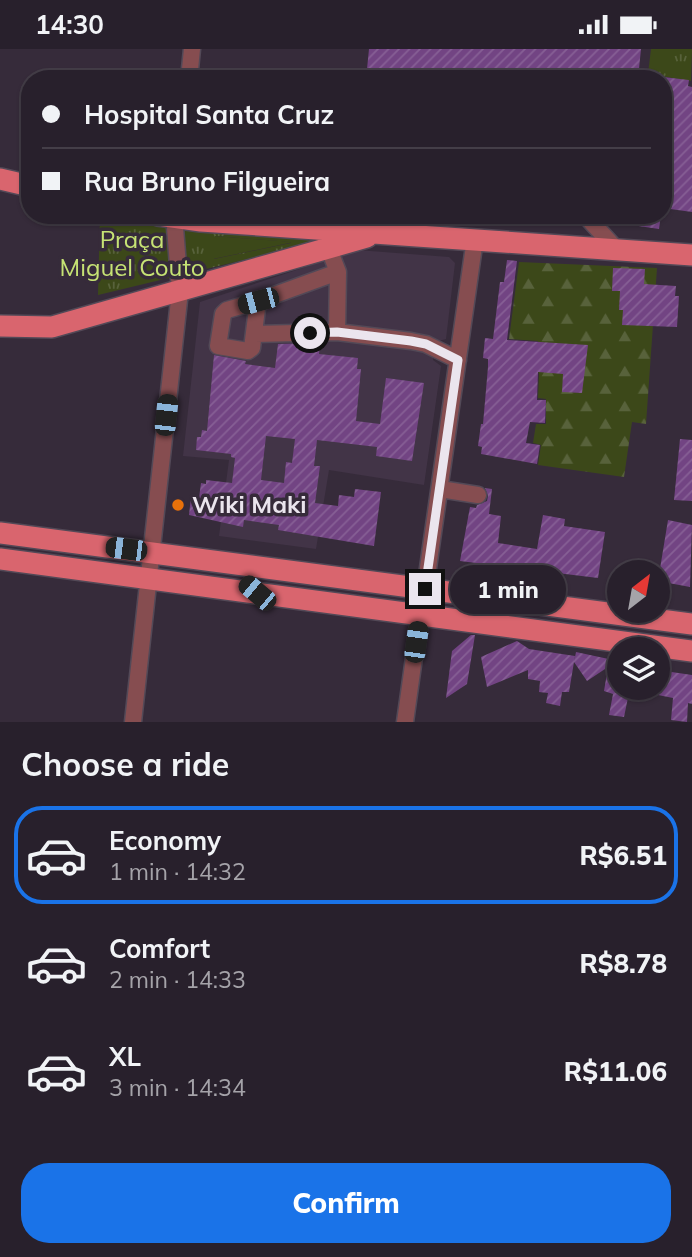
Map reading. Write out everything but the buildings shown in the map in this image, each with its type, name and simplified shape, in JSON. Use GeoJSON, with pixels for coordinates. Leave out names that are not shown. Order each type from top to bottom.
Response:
{"type":"FeatureCollection","features":[{"type":"Feature","properties":{"kind":"main road"},"geometry":{"type":"LineString","coordinates":[[0,179],[21,184]]}},
{"type":"Feature","properties":{"kind":"main road"},"geometry":{"type":"LineString","coordinates":[[267,224],[692,255]]}},
{"type":"Feature","properties":{"kind":"main road"},"geometry":{"type":"LineString","coordinates":[[0,326],[52,327],[379,233]]}},
{"type":"Feature","properties":{"kind":"main road"},"geometry":{"type":"LineString","coordinates":[[0,533],[692,624]]}},
{"type":"Feature","properties":{"kind":"main road"},"geometry":{"type":"LineString","coordinates":[[0,559],[692,651]]}},
{"type":"Feature","properties":{"kind":"main road"},"geometry":{"type":"LineString","coordinates":[[219,562],[257,593]]}},
{"type":"Feature","properties":{"kind":"street"},"geometry":{"type":"LineString","coordinates":[[190,70],[192,49]]}},
{"type":"Feature","properties":{"kind":"street"},"geometry":{"type":"LineString","coordinates":[[132,722],[180,291],[169,224]]}},
{"type":"Feature","properties":{"kind":"street"},"geometry":{"type":"LineString","coordinates":[[593,224],[616,249]]}},
{"type":"Feature","properties":{"kind":"street"},"geometry":{"type":"LineString","coordinates":[[425,589],[475,239]]}},
{"type":"Feature","properties":{"kind":"street"},"geometry":{"type":"LineString","coordinates":[[329,249],[338,272],[337,332]]}},
{"type":"Feature","properties":{"kind":"street"},"geometry":{"type":"LineString","coordinates":[[258,301],[252,348],[248,351],[220,348],[218,346],[223,314],[227,310],[338,272]]}},
{"type":"Feature","properties":{"kind":"street"},"geometry":{"type":"LineString","coordinates":[[255,334],[337,332],[426,344],[458,360]]}},
{"type":"Feature","properties":{"kind":"street"},"geometry":{"type":"LineString","coordinates":[[440,489],[478,495]]}},
{"type":"Feature","properties":{"kind":"street"},"geometry":{"type":"LineString","coordinates":[[405,722],[420,615]]}},
{"type":"Feature","properties":{"kind":"shaded area"},"geometry":{"type":"Polygon","coordinates":[[[357,250],[449,257],[455,263],[446,339],[435,342],[433,360],[441,366],[424,485],[329,470],[316,549],[219,536],[229,460],[183,456],[200,302],[357,250]]]}},
{"type":"Feature","properties":{"kind":"green space"},"geometry":{"type":"Polygon","coordinates":[[[651,49],[692,49],[691,81],[672,78],[672,70],[648,70],[651,49]]]}},
{"type":"Feature","properties":{"kind":"green space","name":"Praça Miguel Couto"},"geometry":{"type":"Polygon","coordinates":[[[100,224],[153,224],[323,241],[98,295],[100,224]],[[215,236],[214,259],[291,243],[215,236]]]}},
{"type":"Feature","properties":{"kind":"green space"},"geometry":{"type":"Polygon","coordinates":[[[214,236],[294,242],[213,259],[214,236]]]}},
{"type":"Feature","properties":{"kind":"green space"},"geometry":{"type":"Polygon","coordinates":[[[519,262],[657,268],[646,424],[632,422],[624,477],[538,465],[541,445],[533,443],[536,424],[546,424],[546,399],[538,398],[538,341],[509,339],[519,262]]]}},
{"type":"Feature","properties":{"kind":"place","name":"Wiki Maki"},"geometry":{"type":"Point","coordinates":[178,505]}},
{"type":"Feature","properties":{"kind":"route"},"geometry":{"type":"LineString","coordinates":[[310,333],[337,332],[411,341],[426,344],[458,360],[425,589]]}}]}
